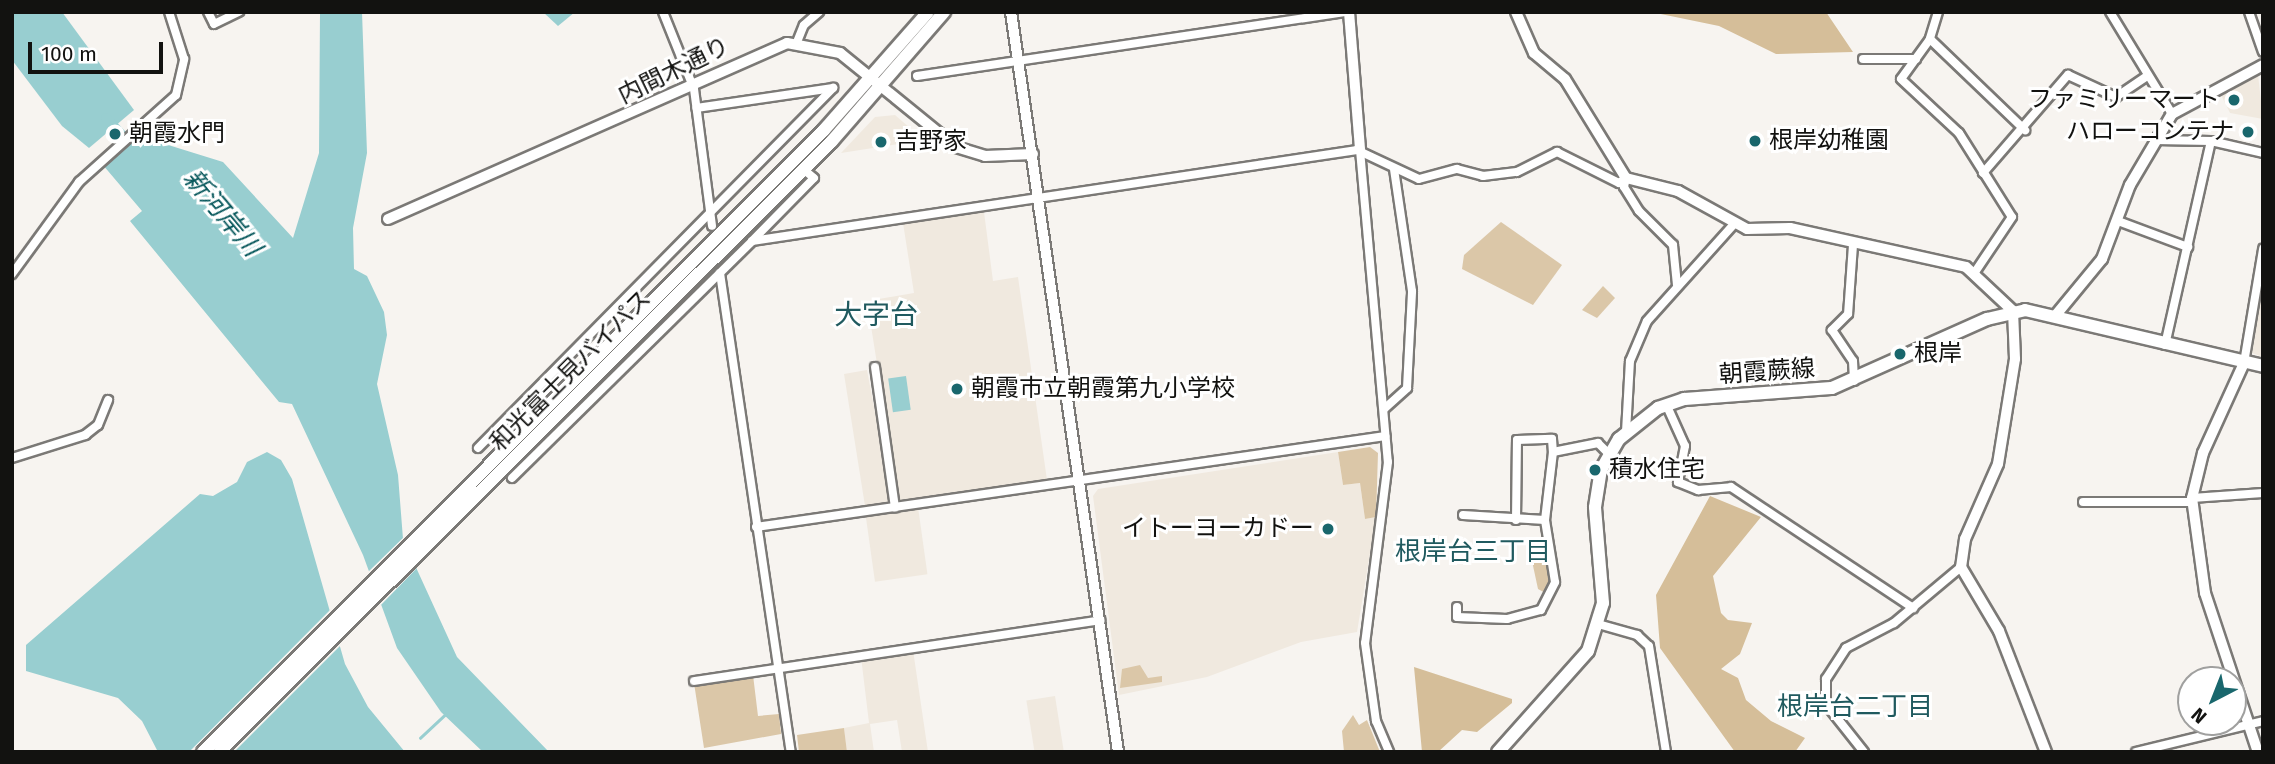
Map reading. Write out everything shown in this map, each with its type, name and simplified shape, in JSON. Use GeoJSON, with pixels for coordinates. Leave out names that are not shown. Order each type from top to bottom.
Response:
{"type":"FeatureCollection","features":[{"type":"Feature","properties":{"kind":"main road","name":"和光富士見バイパス"},"geometry":{"type":"LineString","coordinates":[[203,752],[871,79],[928,12]]}},
{"type":"Feature","properties":{"kind":"main road","name":"和光富士見バイパス"},"geometry":{"type":"LineString","coordinates":[[219,752],[803,169],[881,88],[944,12]]}},
{"type":"Feature","properties":{"kind":"main road"},"geometry":{"type":"LineString","coordinates":[[2013,311],[2055,316],[2165,345],[2263,366]]}},
{"type":"Feature","properties":{"kind":"main road","name":"朝霞蕨線"},"geometry":{"type":"LineString","coordinates":[[1666,404],[1793,394],[1854,381],[2013,311]]}},
{"type":"Feature","properties":{"kind":"main road"},"geometry":{"type":"LineString","coordinates":[[1498,752],[1574,671],[1598,624],[1603,588],[1596,498],[1609,454],[1626,432],[1666,404]]}},
{"type":"Feature","properties":{"kind":"street"},"geometry":{"type":"LineString","coordinates":[[169,12],[175,25]]}},
{"type":"Feature","properties":{"kind":"street"},"geometry":{"type":"LineString","coordinates":[[12,274],[98,165],[148,123],[182,79],[175,25],[177,12]]}},
{"type":"Feature","properties":{"kind":"street"},"geometry":{"type":"LineString","coordinates":[[208,12],[214,24],[239,12]]}},
{"type":"Feature","properties":{"kind":"street"},"geometry":{"type":"LineString","coordinates":[[663,12],[694,89],[712,226]]}},
{"type":"Feature","properties":{"kind":"street"},"geometry":{"type":"LineString","coordinates":[[797,42],[804,25],[819,12]]}},
{"type":"Feature","properties":{"kind":"street"},"geometry":{"type":"LineString","coordinates":[[1011,12],[1081,479],[1118,752]]}},
{"type":"Feature","properties":{"kind":"street"},"geometry":{"type":"LineString","coordinates":[[917,76],[1343,12]]}},
{"type":"Feature","properties":{"kind":"street"},"geometry":{"type":"LineString","coordinates":[[1349,12],[1385,436],[1385,517],[1365,643],[1376,721],[1389,752]]}},
{"type":"Feature","properties":{"kind":"street"},"geometry":{"type":"LineString","coordinates":[[1516,12],[1534,53],[1565,79],[1626,178],[1624,187],[1639,211],[1673,245],[1677,285]]}},
{"type":"Feature","properties":{"kind":"street"},"geometry":{"type":"LineString","coordinates":[[1927,12],[1938,15],[1930,39],[1901,79],[1959,133],[2012,217],[1975,272]]}},
{"type":"Feature","properties":{"kind":"street"},"geometry":{"type":"LineString","coordinates":[[2110,12],[2146,77],[2172,114]]}},
{"type":"Feature","properties":{"kind":"street"},"geometry":{"type":"LineString","coordinates":[[2249,12],[2263,52]]}},
{"type":"Feature","properties":{"kind":"street"},"geometry":{"type":"LineString","coordinates":[[1930,39],[2025,130]]}},
{"type":"Feature","properties":{"kind":"street","name":"内間木通り"},"geometry":{"type":"LineString","coordinates":[[392,218],[694,89],[767,48],[797,42],[840,52],[956,147],[985,156],[1033,154]]}},
{"type":"Feature","properties":{"kind":"street"},"geometry":{"type":"LineString","coordinates":[[1863,59],[1916,59]]}},
{"type":"Feature","properties":{"kind":"street"},"geometry":{"type":"LineString","coordinates":[[2055,316],[2102,259],[2155,140],[2172,114],[2263,65]]}},
{"type":"Feature","properties":{"kind":"street"},"geometry":{"type":"LineString","coordinates":[[1983,173],[2025,130],[2068,75],[2116,97],[2146,77]]}},
{"type":"Feature","properties":{"kind":"street"},"geometry":{"type":"LineString","coordinates":[[478,448],[833,88],[696,108]]}},
{"type":"Feature","properties":{"kind":"street"},"geometry":{"type":"LineString","coordinates":[[2155,140],[2211,141],[2263,153]]}},
{"type":"Feature","properties":{"kind":"street"},"geometry":{"type":"LineString","coordinates":[[2165,345],[2211,141]]}},
{"type":"Feature","properties":{"kind":"street"},"geometry":{"type":"LineString","coordinates":[[752,241],[1360,150],[1419,179],[1457,169],[1498,175],[1530,169],[1557,152],[1619,183],[1626,178],[1678,191],[1734,224],[1790,228],[1853,246],[1975,272],[2013,311],[2015,359],[1998,464],[1965,539],[1961,567],[1999,631],[2046,752]]}},
{"type":"Feature","properties":{"kind":"street"},"geometry":{"type":"LineString","coordinates":[[512,478],[814,178],[803,169]]}},
{"type":"Feature","properties":{"kind":"street"},"geometry":{"type":"LineString","coordinates":[[1384,409],[1407,388],[1412,291],[1394,169]]}},
{"type":"Feature","properties":{"kind":"street"},"geometry":{"type":"LineString","coordinates":[[2118,221],[2188,247]]}},
{"type":"Feature","properties":{"kind":"street"},"geometry":{"type":"LineString","coordinates":[[1626,432],[1630,361],[1647,321],[1734,224]]}},
{"type":"Feature","properties":{"kind":"street"},"geometry":{"type":"LineString","coordinates":[[1853,246],[1848,314],[1832,330],[1853,360],[1854,381]]}},
{"type":"Feature","properties":{"kind":"street"},"geometry":{"type":"LineString","coordinates":[[2258,752],[2205,593],[2192,500],[2203,453],[2244,363],[2263,248]]}},
{"type":"Feature","properties":{"kind":"street"},"geometry":{"type":"LineString","coordinates":[[720,273],[791,752]]}},
{"type":"Feature","properties":{"kind":"street"},"geometry":{"type":"LineString","coordinates":[[875,367],[895,508]]}},
{"type":"Feature","properties":{"kind":"street"},"geometry":{"type":"LineString","coordinates":[[12,458],[85,435],[98,425],[108,400]]}},
{"type":"Feature","properties":{"kind":"street"},"geometry":{"type":"LineString","coordinates":[[1666,404],[1685,446],[1678,482],[1698,491],[1731,487],[1913,608]]}},
{"type":"Feature","properties":{"kind":"street"},"geometry":{"type":"LineString","coordinates":[[757,527],[1385,436]]}},
{"type":"Feature","properties":{"kind":"street"},"geometry":{"type":"LineString","coordinates":[[1457,607],[1457,617],[1507,620],[1541,610],[1555,582],[1545,520],[1553,452],[1552,439],[1517,440],[1516,520]]}},
{"type":"Feature","properties":{"kind":"street"},"geometry":{"type":"LineString","coordinates":[[1553,452],[1598,443],[1609,454]]}},
{"type":"Feature","properties":{"kind":"street"},"geometry":{"type":"LineString","coordinates":[[2083,502],[2192,500],[2263,493]]}},
{"type":"Feature","properties":{"kind":"street"},"geometry":{"type":"LineString","coordinates":[[1463,515],[1545,520]]}},
{"type":"Feature","properties":{"kind":"street"},"geometry":{"type":"LineString","coordinates":[[1864,752],[1826,704],[1826,679],[1846,648],[1913,608],[1961,567]]}},
{"type":"Feature","properties":{"kind":"street"},"geometry":{"type":"LineString","coordinates":[[694,681],[1100,620]]}},
{"type":"Feature","properties":{"kind":"street"},"geometry":{"type":"LineString","coordinates":[[1598,624],[1636,635],[1655,658],[1653,695],[1666,752]]}},
{"type":"Feature","properties":{"kind":"street"},"geometry":{"type":"LineString","coordinates":[[2136,752],[2263,721]]}},
{"type":"Feature","properties":{"kind":"shaded area"},"geometry":{"type":"Polygon","coordinates":[[[1651,12],[1826,12],[1853,52],[1776,54],[1719,26],[1651,12]]]}},
{"type":"Feature","properties":{"kind":"shaded area"},"geometry":{"type":"Polygon","coordinates":[[[2258,74],[2263,119],[2230,113],[2220,93],[2258,74]]]}},
{"type":"Feature","properties":{"kind":"shaded area"},"geometry":{"type":"Polygon","coordinates":[[[895,115],[924,140],[841,153],[875,117],[895,115]]]}},
{"type":"Feature","properties":{"kind":"shaded area","name":"朝霞市立朝霞第九小学校"},"geometry":{"type":"Polygon","coordinates":[[[984,212],[993,281],[1018,277],[1047,480],[899,502],[867,301],[914,293],[903,223],[984,212]]]}},
{"type":"Feature","properties":{"kind":"shaded area"},"geometry":{"type":"Polygon","coordinates":[[[1501,222],[1562,265],[1533,305],[1462,269],[1464,255],[1501,222]]]}},
{"type":"Feature","properties":{"kind":"shaded area"},"geometry":{"type":"Polygon","coordinates":[[[2263,272],[2263,357],[2252,353],[2263,272]]]}},
{"type":"Feature","properties":{"kind":"shaded area"},"geometry":{"type":"Polygon","coordinates":[[[1603,286],[1615,298],[1597,318],[1582,310],[1603,286]]]}},
{"type":"Feature","properties":{"kind":"shaded area"},"geometry":{"type":"Polygon","coordinates":[[[867,370],[892,502],[865,506],[844,374],[867,370]]]}},
{"type":"Feature","properties":{"kind":"shaded area"},"geometry":{"type":"Polygon","coordinates":[[[1370,447],[1378,453],[1376,517],[1365,519],[1360,483],[1343,485],[1338,452],[1370,447]]]}},
{"type":"Feature","properties":{"kind":"shaded area"},"geometry":{"type":"Polygon","coordinates":[[[1338,452],[1343,485],[1360,483],[1365,519],[1376,517],[1357,632],[1301,642],[1207,677],[1119,695],[1093,496],[1098,489],[1338,452]]]}},
{"type":"Feature","properties":{"kind":"shaded area"},"geometry":{"type":"Polygon","coordinates":[[[1710,496],[1761,517],[1713,576],[1721,613],[1728,620],[1752,623],[1740,654],[1721,669],[1738,678],[1746,700],[1771,721],[1805,738],[1795,752],[1735,752],[1660,648],[1656,595],[1710,496]]]}},
{"type":"Feature","properties":{"kind":"shaded area"},"geometry":{"type":"Polygon","coordinates":[[[918,507],[927,574],[875,582],[866,514],[918,507]]]}},
{"type":"Feature","properties":{"kind":"shaded area"},"geometry":{"type":"Polygon","coordinates":[[[1549,559],[1554,584],[1547,594],[1538,589],[1532,561],[1549,559]]]}},
{"type":"Feature","properties":{"kind":"shaded area"},"geometry":{"type":"Polygon","coordinates":[[[913,650],[928,752],[902,752],[897,720],[870,724],[874,752],[847,752],[844,728],[869,723],[861,657],[913,650]]]}},
{"type":"Feature","properties":{"kind":"shaded area"},"geometry":{"type":"Polygon","coordinates":[[[1140,665],[1148,678],[1162,676],[1162,682],[1120,688],[1122,669],[1140,665]]]}},
{"type":"Feature","properties":{"kind":"shaded area"},"geometry":{"type":"Polygon","coordinates":[[[1414,667],[1512,699],[1512,703],[1477,732],[1462,730],[1438,752],[1422,752],[1414,667]]]}},
{"type":"Feature","properties":{"kind":"shaded area"},"geometry":{"type":"Polygon","coordinates":[[[753,675],[758,716],[779,714],[781,734],[704,748],[694,683],[753,675]]]}},
{"type":"Feature","properties":{"kind":"shaded area"},"geometry":{"type":"Polygon","coordinates":[[[1055,696],[1064,752],[1035,752],[1026,701],[1055,696]]]}},
{"type":"Feature","properties":{"kind":"shaded area"},"geometry":{"type":"Polygon","coordinates":[[[1353,715],[1359,725],[1367,720],[1380,752],[1344,752],[1342,731],[1353,715]]]}},
{"type":"Feature","properties":{"kind":"shaded area"},"geometry":{"type":"Polygon","coordinates":[[[844,728],[847,752],[799,752],[797,735],[844,728]]]}},
{"type":"Feature","properties":{"kind":"water"},"geometry":{"type":"Polygon","coordinates":[[[12,12],[62,12],[134,110],[89,148],[62,126],[12,60],[12,12]]]}},
{"type":"Feature","properties":{"kind":"water"},"geometry":{"type":"Polygon","coordinates":[[[320,12],[362,12],[367,153],[353,228],[354,269],[367,276],[384,312],[387,335],[377,384],[398,475],[403,539],[457,657],[549,752],[483,752],[441,712],[397,648],[363,555],[292,404],[279,402],[130,221],[142,211],[97,158],[141,121],[165,144],[223,162],[293,238],[319,153],[320,12]]]}},
{"type":"Feature","properties":{"kind":"water"},"geometry":{"type":"Polygon","coordinates":[[[543,12],[575,12],[558,26],[543,12]]]}},
{"type":"Feature","properties":{"kind":"water"},"geometry":{"type":"Polygon","coordinates":[[[906,376],[911,410],[893,412],[888,379],[906,376]]]}},
{"type":"Feature","properties":{"kind":"water"},"geometry":{"type":"Polygon","coordinates":[[[267,452],[281,460],[292,479],[345,664],[368,707],[405,752],[158,752],[142,721],[118,698],[26,671],[26,645],[200,494],[213,496],[237,482],[247,462],[267,452]]]}},
{"type":"Feature","properties":{"kind":"pier"},"geometry":{"type":"Polygon","coordinates":[[[407,534],[416,569],[378,608],[366,574],[407,534]]]}},
{"type":"Feature","properties":{"kind":"pier"},"geometry":{"type":"Polygon","coordinates":[[[333,607],[343,643],[234,752],[189,752],[333,607]]]}},
{"type":"Feature","properties":{"kind":"waterway","name":"新河岸川"},"geometry":{"type":"LineString","coordinates":[[106,118],[131,145]]}},
{"type":"Feature","properties":{"kind":"waterway"},"geometry":{"type":"LineString","coordinates":[[420,738],[446,714]]}},
{"type":"Feature","properties":{"kind":"place","name":"ファミリーマート"},"geometry":{"type":"Point","coordinates":[2234,100]}},
{"type":"Feature","properties":{"kind":"place","name":"ハローコンテナ"},"geometry":{"type":"Point","coordinates":[2248,132]}},
{"type":"Feature","properties":{"kind":"place","name":"朝霞水門"},"geometry":{"type":"Point","coordinates":[115,134]}},
{"type":"Feature","properties":{"kind":"place","name":"根岸幼稚園"},"geometry":{"type":"Point","coordinates":[1755,141]}},
{"type":"Feature","properties":{"kind":"place","name":"吉野家"},"geometry":{"type":"Point","coordinates":[881,142]}},
{"type":"Feature","properties":{"kind":"place","name":"根岸"},"geometry":{"type":"Point","coordinates":[1900,354]}},
{"type":"Feature","properties":{"kind":"place","name":"朝霞市立朝霞第九小学校"},"geometry":{"type":"Point","coordinates":[957,389]}},
{"type":"Feature","properties":{"kind":"place","name":"積水住宅"},"geometry":{"type":"Point","coordinates":[1595,470]}},
{"type":"Feature","properties":{"kind":"place","name":"イトーヨーカドー"},"geometry":{"type":"Point","coordinates":[1328,529]}},
{"type":"Feature","properties":{"kind":"district","name":"大字台"},"geometry":{"type":"Point","coordinates":[876,315]}},
{"type":"Feature","properties":{"kind":"district","name":"根岸台三丁目"},"geometry":{"type":"Point","coordinates":[1473,552]}},
{"type":"Feature","properties":{"kind":"district","name":"根岸台二丁目"},"geometry":{"type":"Point","coordinates":[1855,707]}}]}
